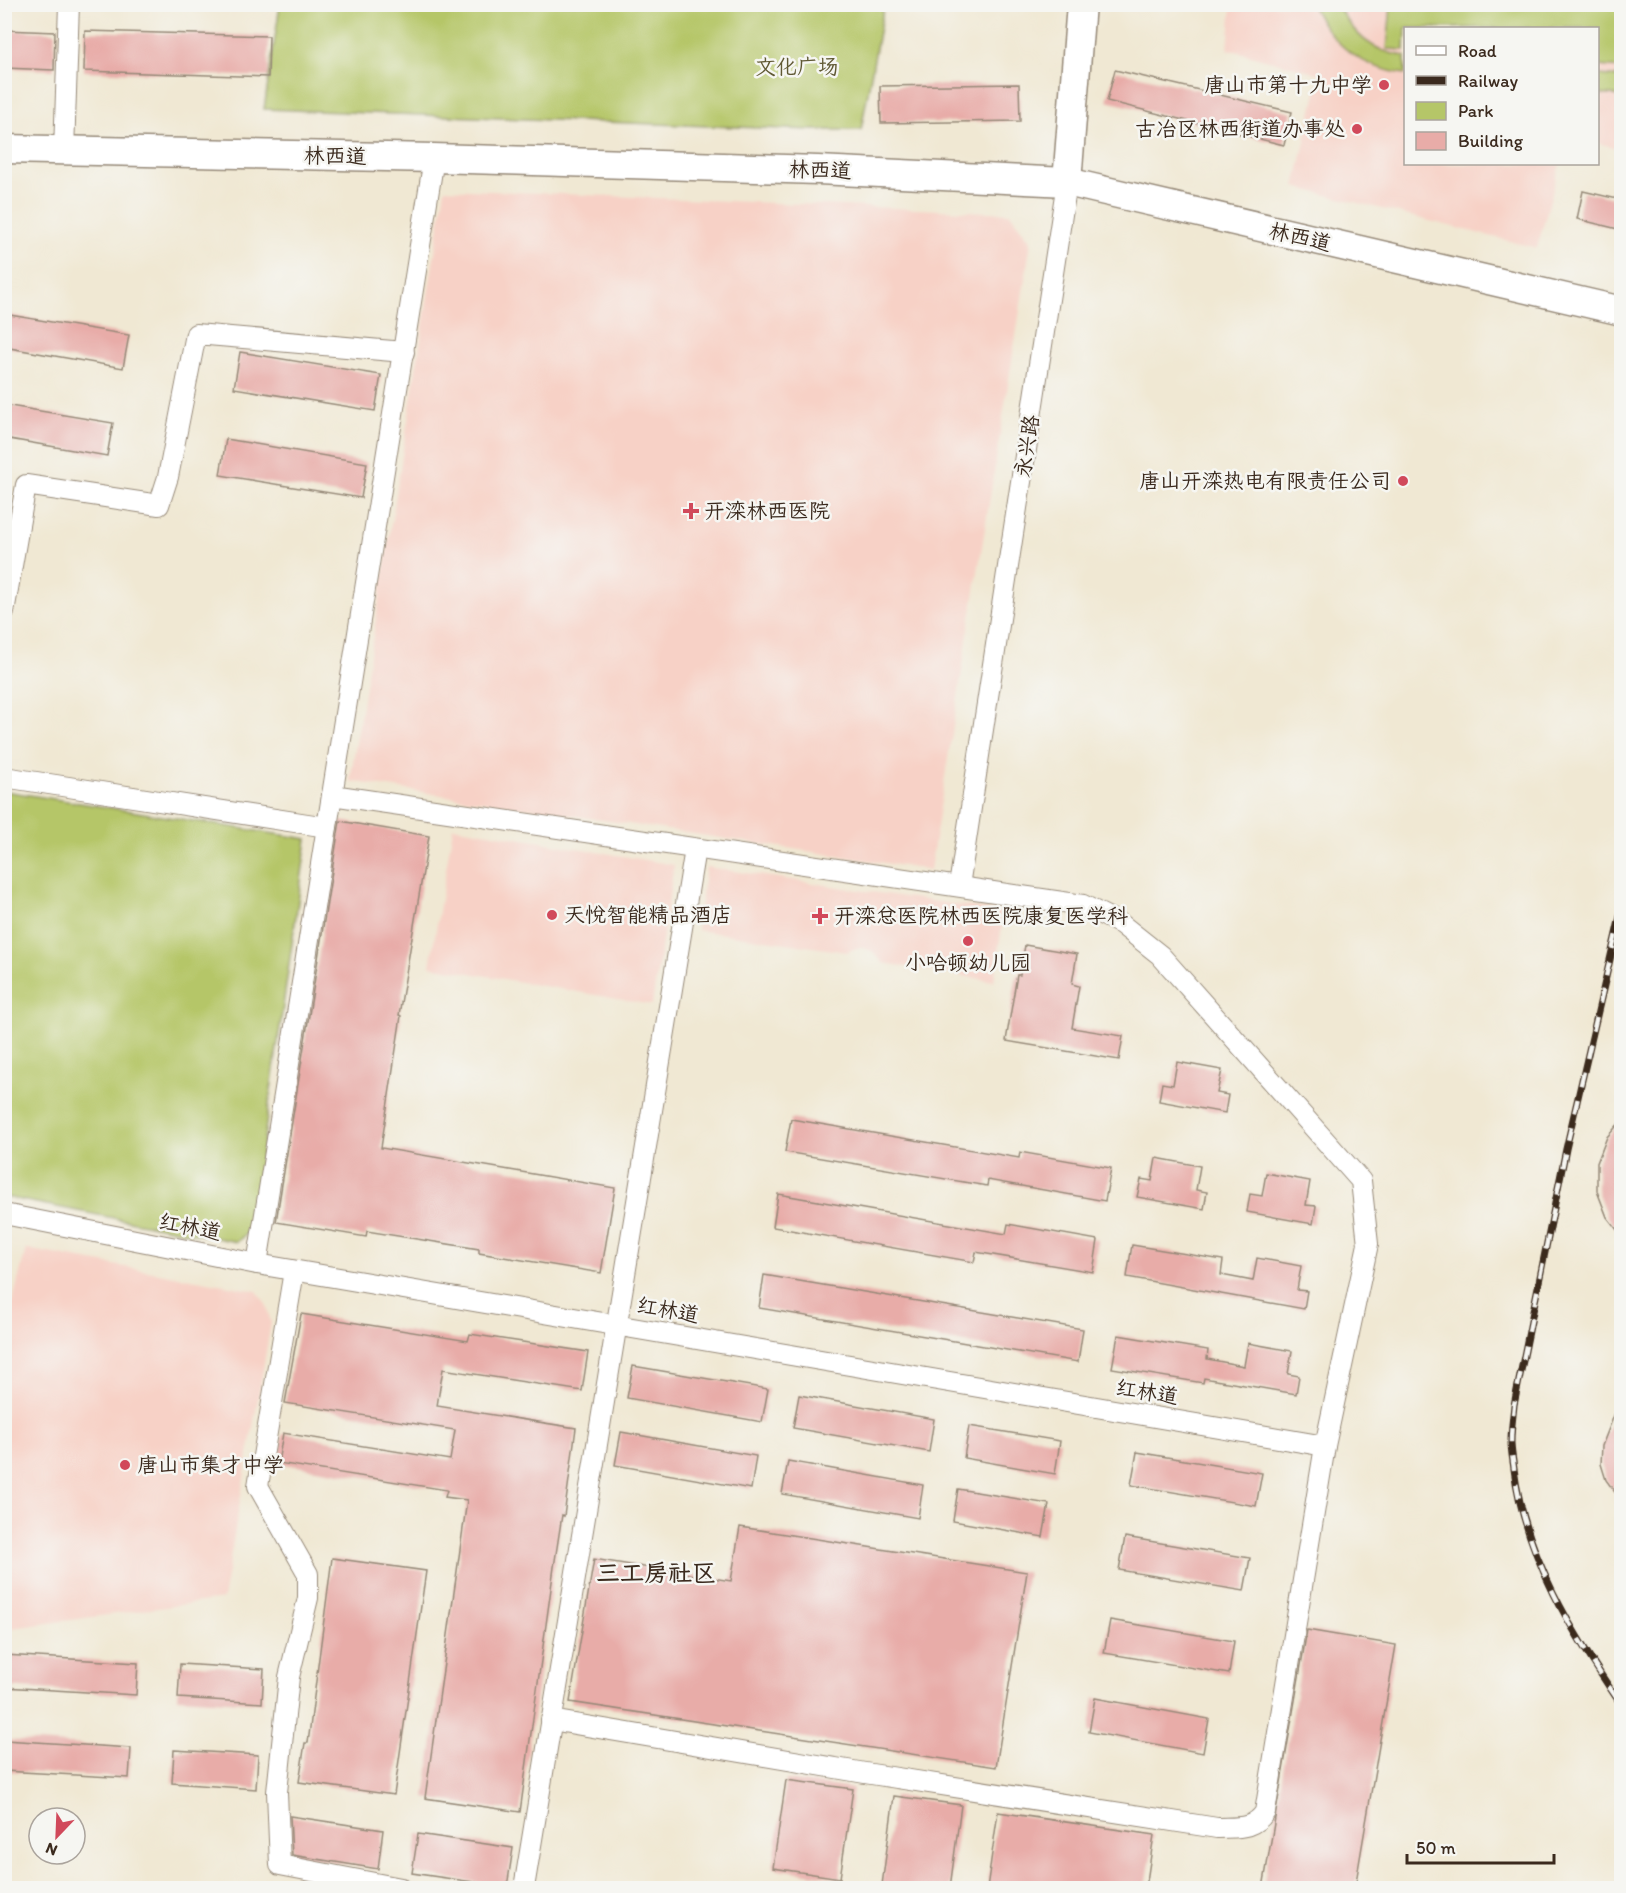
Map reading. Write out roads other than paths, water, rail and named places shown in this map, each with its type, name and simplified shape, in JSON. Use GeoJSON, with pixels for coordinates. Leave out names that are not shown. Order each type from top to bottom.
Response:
{"type":"FeatureCollection","features":[{"type":"Feature","properties":{"kind":"main road","name":"永兴路"},"geometry":{"type":"LineString","coordinates":[[1067,182],[1081,4]]}},
{"type":"Feature","properties":{"kind":"main road","name":"林西道"},"geometry":{"type":"LineString","coordinates":[[4,149],[434,158],[818,170],[1067,182],[1622,311]]}},
{"type":"Feature","properties":{"kind":"street"},"geometry":{"type":"LineString","coordinates":[[64,151],[69,4]]}},
{"type":"Feature","properties":{"kind":"street"},"geometry":{"type":"LineString","coordinates":[[257,1264],[434,158]]}},
{"type":"Feature","properties":{"kind":"street","name":"永兴路"},"geometry":{"type":"LineString","coordinates":[[959,886],[1067,182]]}},
{"type":"Feature","properties":{"kind":"street"},"geometry":{"type":"LineString","coordinates":[[4,612],[26,485],[159,505],[168,477],[196,334],[404,352]]}},
{"type":"Feature","properties":{"kind":"street"},"geometry":{"type":"LineString","coordinates":[[4,777],[327,827]]}},
{"type":"Feature","properties":{"kind":"street"},"geometry":{"type":"LineString","coordinates":[[332,795],[1083,905],[1121,924],[1160,956],[1361,1180],[1368,1244],[1325,1446],[1265,1812],[1258,1822],[1245,1826],[1217,1828],[865,1773],[551,1720]]}},
{"type":"Feature","properties":{"kind":"street"},"geometry":{"type":"LineString","coordinates":[[524,1888],[695,849]]}},
{"type":"Feature","properties":{"kind":"street","name":"红林道"},"geometry":{"type":"LineString","coordinates":[[4,1214],[294,1271],[1325,1446]]}},
{"type":"Feature","properties":{"kind":"street"},"geometry":{"type":"LineString","coordinates":[[294,1271],[258,1486],[308,1575],[308,1598],[289,1677],[277,1792],[280,1865],[401,1888]]}},
{"type":"Feature","properties":{"kind":"railway"},"geometry":{"type":"LineString","coordinates":[[1622,908],[1566,1149],[1514,1405],[1511,1442],[1520,1501],[1540,1564],[1569,1623],[1622,1706]]}},
{"type":"Feature","properties":{"kind":"place","name":"唐山市第十九中学"},"geometry":{"type":"Point","coordinates":[1384,85]}},
{"type":"Feature","properties":{"kind":"place","name":"古冶区林西街道办事处"},"geometry":{"type":"Point","coordinates":[1357,129]}},
{"type":"Feature","properties":{"kind":"place","name":"唐山开滦热电有限责任公司"},"geometry":{"type":"Point","coordinates":[1403,481]}},
{"type":"Feature","properties":{"kind":"place","name":"开滦林西医院"},"geometry":{"type":"Point","coordinates":[691,511]}},
{"type":"Feature","properties":{"kind":"place","name":"天悦智能精品酒店"},"geometry":{"type":"Point","coordinates":[552,915]}},
{"type":"Feature","properties":{"kind":"place","name":"开滦总医院林西医院康复医学科"},"geometry":{"type":"Point","coordinates":[820,916]}},
{"type":"Feature","properties":{"kind":"place","name":"小哈顿幼儿园"},"geometry":{"type":"Point","coordinates":[968,941]}},
{"type":"Feature","properties":{"kind":"place","name":"唐山市集才中学"},"geometry":{"type":"Point","coordinates":[125,1465]}},
{"type":"Feature","properties":{"kind":"district","name":"三工房社区"},"geometry":{"type":"Point","coordinates":[656,1573]}},
{"type":"Feature","properties":{"kind":"park label","name":"文化广场"},"geometry":{"type":"Point","coordinates":[797,67]}}]}
